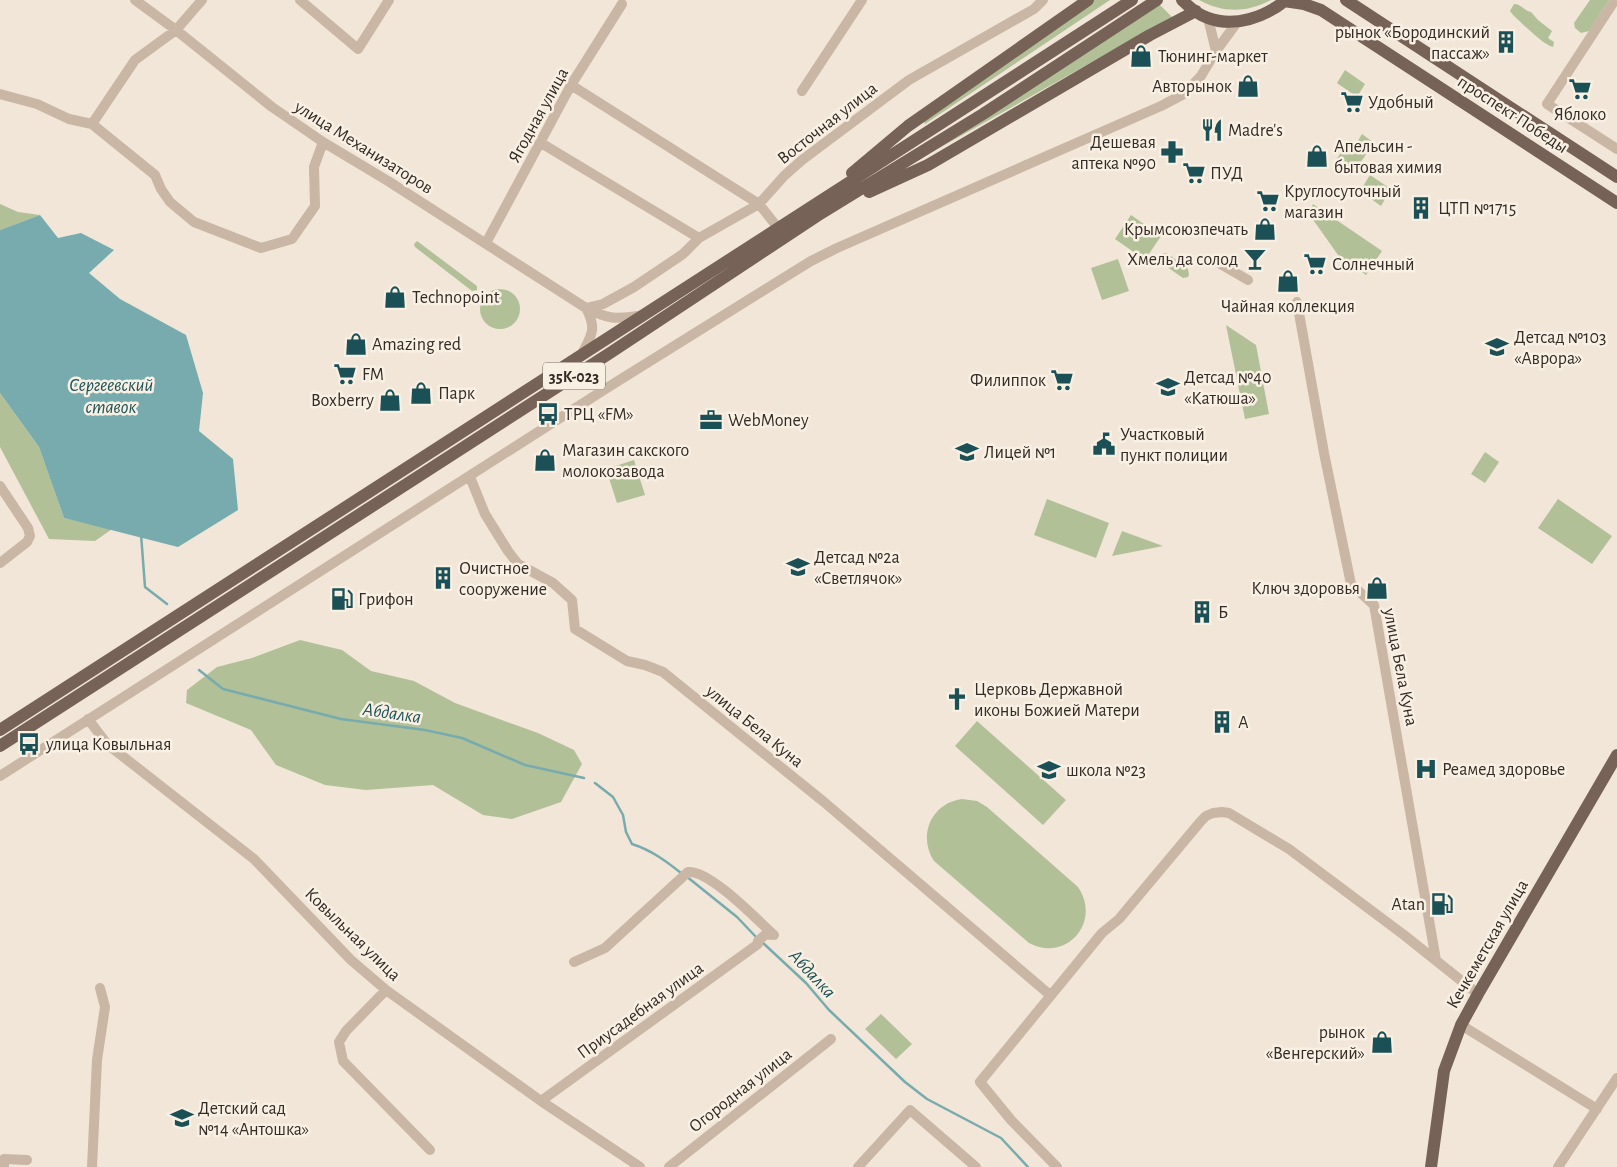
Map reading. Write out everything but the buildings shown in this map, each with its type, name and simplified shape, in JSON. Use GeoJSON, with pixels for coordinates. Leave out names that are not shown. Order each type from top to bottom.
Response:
{"type":"FeatureCollection","features":[{"type":"Feature","properties":{"kind":"main road","name":"35К-023"},"geometry":{"type":"LineString","coordinates":[[0,730],[1132,0]]}},
{"type":"Feature","properties":{"kind":"main road"},"geometry":{"type":"LineString","coordinates":[[1182,0],[1208,18],[1238,21],[1266,13],[1285,1]]}},
{"type":"Feature","properties":{"kind":"main road","name":"проспект Победы"},"geometry":{"type":"LineString","coordinates":[[1346,0],[1617,177]]}},
{"type":"Feature","properties":{"kind":"main road","name":"проспект Победы"},"geometry":{"type":"LineString","coordinates":[[1285,1],[1304,4],[1321,10],[1617,203]]}},
{"type":"Feature","properties":{"kind":"main road"},"geometry":{"type":"LineString","coordinates":[[826,196],[867,159],[908,126],[1079,2]]}},
{"type":"Feature","properties":{"kind":"main road","name":"35К-023"},"geometry":{"type":"LineString","coordinates":[[0,746],[610,353],[817,216],[982,114],[1153,3]]}},
{"type":"Feature","properties":{"kind":"main road"},"geometry":{"type":"LineString","coordinates":[[817,216],[928,165],[1150,35],[1196,11]]}},
{"type":"Feature","properties":{"kind":"main road","name":"Кечкеметская улица"},"geometry":{"type":"LineString","coordinates":[[1431,1167],[1444,1071],[1461,1025],[1617,755]]}},
{"type":"Feature","properties":{"kind":"street","name":"улица Механизаторов"},"geometry":{"type":"LineString","coordinates":[[135,0],[176,30],[272,107],[322,142],[388,181],[586,308],[614,319],[644,316]]}},
{"type":"Feature","properties":{"kind":"street"},"geometry":{"type":"LineString","coordinates":[[92,124],[135,60],[176,30],[202,0]]}},
{"type":"Feature","properties":{"kind":"street"},"geometry":{"type":"LineString","coordinates":[[300,0],[358,49],[389,0]]}},
{"type":"Feature","properties":{"kind":"street"},"geometry":{"type":"LineString","coordinates":[[802,90],[862,0]]}},
{"type":"Feature","properties":{"kind":"street","name":"Восточная улица"},"geometry":{"type":"LineString","coordinates":[[586,308],[603,304],[634,287],[683,254],[699,238],[759,204],[784,176],[802,160],[909,80],[1034,9],[1043,0]]}},
{"type":"Feature","properties":{"kind":"street"},"geometry":{"type":"LineString","coordinates":[[1615,0],[1547,104],[1617,149]]}},
{"type":"Feature","properties":{"kind":"street","name":"Ягодная улица"},"geometry":{"type":"LineString","coordinates":[[486,243],[571,85],[622,4]]}},
{"type":"Feature","properties":{"kind":"street"},"geometry":{"type":"LineString","coordinates":[[1208,18],[1216,51]]}},
{"type":"Feature","properties":{"kind":"street"},"geometry":{"type":"LineString","coordinates":[[0,776],[636,370],[811,261],[863,236],[1161,106],[1184,94],[1201,76],[1216,51],[1238,21]]}},
{"type":"Feature","properties":{"kind":"street"},"geometry":{"type":"LineString","coordinates":[[571,85],[759,204],[778,228]]}},
{"type":"Feature","properties":{"kind":"street"},"geometry":{"type":"LineString","coordinates":[[0,94],[37,104],[69,119],[92,124],[155,175],[161,189],[170,202],[194,222],[261,248],[292,239],[315,206],[314,167],[322,142]]}},
{"type":"Feature","properties":{"kind":"street"},"geometry":{"type":"LineString","coordinates":[[541,143],[699,238]]}},
{"type":"Feature","properties":{"kind":"street"},"geometry":{"type":"LineString","coordinates":[[1217,262],[1248,280]]}},
{"type":"Feature","properties":{"kind":"street","name":"улица Бела Куна"},"geometry":{"type":"LineString","coordinates":[[1297,302],[1324,453],[1351,584],[1374,605],[1436,960]]}},
{"type":"Feature","properties":{"kind":"street"},"geometry":{"type":"LineString","coordinates":[[582,354],[593,327],[593,322],[586,308]]}},
{"type":"Feature","properties":{"kind":"street","name":"улица Бела Куна"},"geometry":{"type":"LineString","coordinates":[[470,477],[485,514],[518,564],[553,583],[572,600],[575,629],[627,661],[663,672],[824,802],[1050,995]]}},
{"type":"Feature","properties":{"kind":"street"},"geometry":{"type":"LineString","coordinates":[[0,486],[28,528],[30,536],[27,542],[0,564]]}},
{"type":"Feature","properties":{"kind":"street","name":"Ковыльная улица"},"geometry":{"type":"LineString","coordinates":[[88,719],[107,744],[254,859],[351,960],[386,990],[541,1101],[640,1167]]}},
{"type":"Feature","properties":{"kind":"street"},"geometry":{"type":"LineString","coordinates":[[1057,1167],[1011,1120],[980,1082],[1102,933],[1119,919],[1206,816],[1213,813],[1222,812],[1234,816],[1289,850],[1436,960],[1478,994]]}},
{"type":"Feature","properties":{"kind":"street","name":"Приусадебная улица"},"geometry":{"type":"LineString","coordinates":[[541,1101],[761,940],[774,935],[726,890],[695,872],[684,875],[605,948],[574,962]]}},
{"type":"Feature","properties":{"kind":"street"},"geometry":{"type":"LineString","coordinates":[[92,1167],[97,1060],[105,1007],[100,988]]}},
{"type":"Feature","properties":{"kind":"street"},"geometry":{"type":"LineString","coordinates":[[386,990],[346,1030],[339,1042],[343,1060],[430,1150]]}},
{"type":"Feature","properties":{"kind":"street"},"geometry":{"type":"LineString","coordinates":[[1461,1025],[1597,1109]]}},
{"type":"Feature","properties":{"kind":"street","name":"Огородная улица"},"geometry":{"type":"LineString","coordinates":[[668,1167],[831,1039]]}},
{"type":"Feature","properties":{"kind":"street"},"geometry":{"type":"LineString","coordinates":[[1558,1167],[1617,1078]]}},
{"type":"Feature","properties":{"kind":"street"},"geometry":{"type":"LineString","coordinates":[[858,1167],[910,1110],[976,1167]]}},
{"type":"Feature","properties":{"kind":"street"},"geometry":{"type":"LineString","coordinates":[[4,1167],[4,1159],[27,1160]]}},
{"type":"Feature","properties":{"kind":"green space"},"geometry":{"type":"Polygon","coordinates":[[[1091,0],[1110,0],[925,124],[924,122],[1091,0]]]}},
{"type":"Feature","properties":{"kind":"green space"},"geometry":{"type":"Polygon","coordinates":[[[1199,0],[1271,0],[1253,7],[1235,10],[1217,7],[1199,0]]]}},
{"type":"Feature","properties":{"kind":"green space"},"geometry":{"type":"Polygon","coordinates":[[[1590,0],[1609,0],[1589,31],[1581,33],[1575,28],[1574,23],[1590,0]]]}},
{"type":"Feature","properties":{"kind":"green space"},"geometry":{"type":"Polygon","coordinates":[[[1514,4],[1531,12],[1552,31],[1548,38],[1554,42],[1553,47],[1538,38],[1513,15],[1510,11],[1514,4]]]}},
{"type":"Feature","properties":{"kind":"green space"},"geometry":{"type":"Polygon","coordinates":[[[1160,5],[1172,17],[925,156],[1160,5]]]}},
{"type":"Feature","properties":{"kind":"green space"},"geometry":{"type":"Polygon","coordinates":[[[1345,70],[1365,84],[1357,97],[1337,83],[1345,70]]]}},
{"type":"Feature","properties":{"kind":"green space"},"geometry":{"type":"Polygon","coordinates":[[[1362,134],[1374,143],[1351,176],[1333,164],[1350,140],[1356,144],[1362,134]]]}},
{"type":"Feature","properties":{"kind":"green space"},"geometry":{"type":"Polygon","coordinates":[[[1370,175],[1391,189],[1381,206],[1360,191],[1370,175]]]}},
{"type":"Feature","properties":{"kind":"green space"},"geometry":{"type":"Polygon","coordinates":[[[0,204],[18,212],[40,215],[0,230],[0,204]]]}},
{"type":"Feature","properties":{"kind":"green space"},"geometry":{"type":"Polygon","coordinates":[[[1313,204],[1382,251],[1366,275],[1338,255],[1309,214],[1313,204]]]}},
{"type":"Feature","properties":{"kind":"green space"},"geometry":{"type":"Polygon","coordinates":[[[1131,215],[1161,236],[1145,260],[1115,239],[1131,215]]]}},
{"type":"Feature","properties":{"kind":"green space"},"geometry":{"type":"Polygon","coordinates":[[[417,241],[477,286],[477,290],[472,291],[415,247],[414,244],[417,241]]]}},
{"type":"Feature","properties":{"kind":"green space"},"geometry":{"type":"Polygon","coordinates":[[[1163,253],[1167,253],[1188,269],[1188,277],[1183,278],[1160,262],[1159,259],[1163,253]]]}},
{"type":"Feature","properties":{"kind":"green space"},"geometry":{"type":"Polygon","coordinates":[[[1118,259],[1129,291],[1102,300],[1091,268],[1118,259]]]}},
{"type":"Feature","properties":{"kind":"green space"},"geometry":{"type":"Polygon","coordinates":[[[500,289],[514,295],[520,309],[514,323],[500,329],[486,323],[480,309],[486,295],[500,289]]]}},
{"type":"Feature","properties":{"kind":"green space"},"geometry":{"type":"Polygon","coordinates":[[[1226,325],[1256,345],[1269,414],[1245,419],[1226,325]]]}},
{"type":"Feature","properties":{"kind":"green space"},"geometry":{"type":"Polygon","coordinates":[[[0,393],[39,447],[64,518],[112,529],[95,541],[49,539],[0,447],[0,393]]]}},
{"type":"Feature","properties":{"kind":"green space"},"geometry":{"type":"Polygon","coordinates":[[[1485,452],[1499,462],[1485,483],[1471,474],[1485,452]]]}},
{"type":"Feature","properties":{"kind":"green space"},"geometry":{"type":"Polygon","coordinates":[[[634,460],[645,495],[617,503],[606,469],[634,460]]]}},
{"type":"Feature","properties":{"kind":"green space"},"geometry":{"type":"Polygon","coordinates":[[[1047,499],[1109,523],[1096,558],[1034,535],[1047,499]]]}},
{"type":"Feature","properties":{"kind":"green space"},"geometry":{"type":"Polygon","coordinates":[[[1558,499],[1612,536],[1592,564],[1538,528],[1558,499]]]}},
{"type":"Feature","properties":{"kind":"green space"},"geometry":{"type":"Polygon","coordinates":[[[1122,531],[1163,546],[1112,556],[1122,531]]]}},
{"type":"Feature","properties":{"kind":"green space"},"geometry":{"type":"Polygon","coordinates":[[[300,640],[342,650],[371,671],[414,681],[455,703],[538,733],[574,750],[582,764],[561,802],[512,819],[483,815],[433,785],[366,790],[325,785],[276,765],[251,730],[186,703],[187,690],[217,667],[252,658],[300,640]]]}},
{"type":"Feature","properties":{"kind":"green space"},"geometry":{"type":"Polygon","coordinates":[[[977,721],[1066,800],[1043,825],[955,746],[977,721]]]}},
{"type":"Feature","properties":{"kind":"green space"},"geometry":{"type":"Polygon","coordinates":[[[962,799],[977,801],[987,807],[1078,887],[1084,900],[1086,913],[1083,925],[1076,936],[1056,948],[1043,948],[1029,943],[934,861],[927,841],[927,831],[930,822],[943,807],[951,802],[962,799]]]}},
{"type":"Feature","properties":{"kind":"green space"},"geometry":{"type":"Polygon","coordinates":[[[881,1014],[912,1044],[896,1059],[865,1029],[881,1014]]]}},
{"type":"Feature","properties":{"kind":"water","name":"Сергеевский ставок"},"geometry":{"type":"Polygon","coordinates":[[[40,215],[58,238],[81,233],[114,250],[89,273],[120,299],[186,335],[203,393],[199,431],[233,459],[238,510],[178,547],[64,518],[39,447],[0,393],[0,230],[40,215]]]}},
{"type":"Feature","properties":{"kind":"waterway","name":"Абдалка"},"geometry":{"type":"LineString","coordinates":[[141,534],[145,587],[167,604]]}},
{"type":"Feature","properties":{"kind":"waterway","name":"Абдалка"},"geometry":{"type":"LineString","coordinates":[[199,670],[223,689],[341,719],[425,730],[462,738],[525,765],[584,778]]}},
{"type":"Feature","properties":{"kind":"waterway","name":"Абдалка"},"geometry":{"type":"LineString","coordinates":[[595,783],[613,797],[623,815],[626,832],[632,844],[658,856],[681,873]]}},
{"type":"Feature","properties":{"kind":"waterway","name":"Абдалка"},"geometry":{"type":"LineString","coordinates":[[686,876],[737,917],[757,938]]}},
{"type":"Feature","properties":{"kind":"waterway","name":"Абдалка"},"geometry":{"type":"LineString","coordinates":[[761,941],[806,983],[829,1010],[905,1082],[927,1099],[1001,1138],[1028,1167]]}},
{"type":"Feature","properties":{"kind":"place","name":"рынок «Бородинский пассаж»"},"geometry":{"type":"Point","coordinates":[1506,42]}},
{"type":"Feature","properties":{"kind":"place","name":"Тюнинг-маркет"},"geometry":{"type":"Point","coordinates":[1141,56]}},
{"type":"Feature","properties":{"kind":"place","name":"Авторынок"},"geometry":{"type":"Point","coordinates":[1248,86]}},
{"type":"Feature","properties":{"kind":"place","name":"Яблоко"},"geometry":{"type":"Point","coordinates":[1580,89]}},
{"type":"Feature","properties":{"kind":"place","name":"Удобный"},"geometry":{"type":"Point","coordinates":[1352,102]}},
{"type":"Feature","properties":{"kind":"place","name":"Madre's"},"geometry":{"type":"Point","coordinates":[1212,130]}},
{"type":"Feature","properties":{"kind":"place","name":"Дешевая аптека №90"},"geometry":{"type":"Point","coordinates":[1172,152]}},
{"type":"Feature","properties":{"kind":"place","name":"Апельсин - бытовая химия"},"geometry":{"type":"Point","coordinates":[1317,156]}},
{"type":"Feature","properties":{"kind":"place","name":"ПУД"},"geometry":{"type":"Point","coordinates":[1194,173]}},
{"type":"Feature","properties":{"kind":"place","name":"Круглосуточный магазин"},"geometry":{"type":"Point","coordinates":[1268,201]}},
{"type":"Feature","properties":{"kind":"place","name":"ЦТП №1715"},"geometry":{"type":"Point","coordinates":[1421,208]}},
{"type":"Feature","properties":{"kind":"place","name":"Крымсоюзпечать"},"geometry":{"type":"Point","coordinates":[1265,229]}},
{"type":"Feature","properties":{"kind":"place","name":"Хмель да солод"},"geometry":{"type":"Point","coordinates":[1255,259]}},
{"type":"Feature","properties":{"kind":"place","name":"Солнечный"},"geometry":{"type":"Point","coordinates":[1315,264]}},
{"type":"Feature","properties":{"kind":"place","name":"Чайная коллекция"},"geometry":{"type":"Point","coordinates":[1288,281]}},
{"type":"Feature","properties":{"kind":"place","name":"Technopoint"},"geometry":{"type":"Point","coordinates":[395,297]}},
{"type":"Feature","properties":{"kind":"place","name":"Amazing red"},"geometry":{"type":"Point","coordinates":[356,344]}},
{"type":"Feature","properties":{"kind":"place","name":"Детсад №103 «Аврора»"},"geometry":{"type":"Point","coordinates":[1497,347]}},
{"type":"Feature","properties":{"kind":"place","name":"FM"},"geometry":{"type":"Point","coordinates":[345,374]}},
{"type":"Feature","properties":{"kind":"place","name":"Филиппок"},"geometry":{"type":"Point","coordinates":[1062,380]}},
{"type":"Feature","properties":{"kind":"place","name":"Детсад №40 «Катюша»"},"geometry":{"type":"Point","coordinates":[1168,387]}},
{"type":"Feature","properties":{"kind":"place","name":"Парк"},"geometry":{"type":"Point","coordinates":[421,393]}},
{"type":"Feature","properties":{"kind":"place","name":"Boxberry"},"geometry":{"type":"Point","coordinates":[390,400]}},
{"type":"Feature","properties":{"kind":"place","name":"ТРЦ «FM»"},"geometry":{"type":"Point","coordinates":[548,414]}},
{"type":"Feature","properties":{"kind":"place","name":"WebMoney"},"geometry":{"type":"Point","coordinates":[711,420]}},
{"type":"Feature","properties":{"kind":"place","name":"Участковый пункт полиции"},"geometry":{"type":"Point","coordinates":[1104,444]}},
{"type":"Feature","properties":{"kind":"place","name":"Лицей №1"},"geometry":{"type":"Point","coordinates":[967,452]}},
{"type":"Feature","properties":{"kind":"place","name":"Магазин сакского молокозавода"},"geometry":{"type":"Point","coordinates":[545,460]}},
{"type":"Feature","properties":{"kind":"place","name":"Детсад №2а «Светлячок»"},"geometry":{"type":"Point","coordinates":[798,567]}},
{"type":"Feature","properties":{"kind":"place","name":"Очистное сооружение"},"geometry":{"type":"Point","coordinates":[443,578]}},
{"type":"Feature","properties":{"kind":"place","name":"Ключ здоровья"},"geometry":{"type":"Point","coordinates":[1377,588]}},
{"type":"Feature","properties":{"kind":"place","name":"Грифон"},"geometry":{"type":"Point","coordinates":[342,599]}},
{"type":"Feature","properties":{"kind":"place","name":"Б"},"geometry":{"type":"Point","coordinates":[1202,612]}},
{"type":"Feature","properties":{"kind":"place","name":"Церковь Державной иконы Божией Матери"},"geometry":{"type":"Point","coordinates":[957,699]}},
{"type":"Feature","properties":{"kind":"place","name":"А"},"geometry":{"type":"Point","coordinates":[1222,722]}},
{"type":"Feature","properties":{"kind":"place","name":"улица Ковыльная"},"geometry":{"type":"Point","coordinates":[29,744]}},
{"type":"Feature","properties":{"kind":"place","name":"Реамед здоровье"},"geometry":{"type":"Point","coordinates":[1426,769]}},
{"type":"Feature","properties":{"kind":"place","name":"школа №23"},"geometry":{"type":"Point","coordinates":[1049,770]}},
{"type":"Feature","properties":{"kind":"place","name":"Аtan"},"geometry":{"type":"Point","coordinates":[1442,904]}},
{"type":"Feature","properties":{"kind":"place","name":"рынок «Венгерский»"},"geometry":{"type":"Point","coordinates":[1382,1042]}},
{"type":"Feature","properties":{"kind":"place","name":"Детский сад №14 «Антошка»"},"geometry":{"type":"Point","coordinates":[182,1118]}}]}
